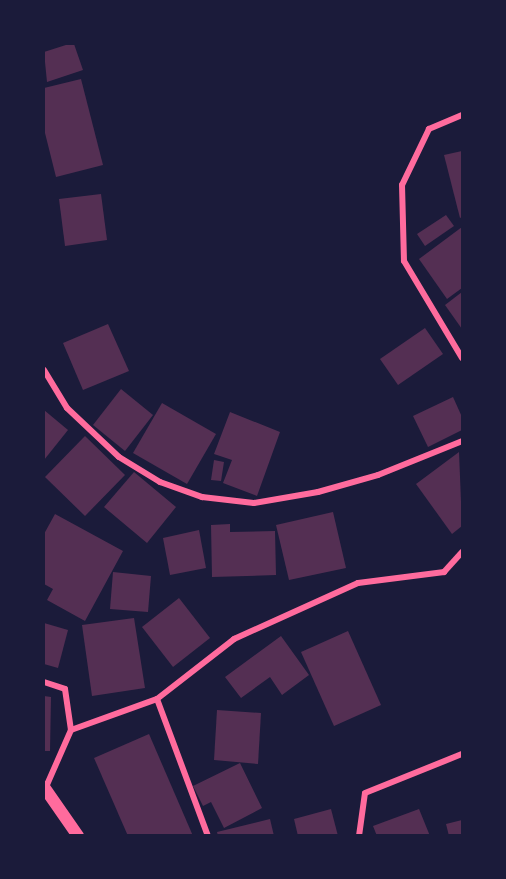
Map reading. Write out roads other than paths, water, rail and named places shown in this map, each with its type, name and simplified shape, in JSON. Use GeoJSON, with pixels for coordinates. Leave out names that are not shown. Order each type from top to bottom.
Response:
{"type":"FeatureCollection","features":[{"type":"Feature","properties":{"kind":"main road"},"geometry":{"type":"LineString","coordinates":[[45,787],[78,836]]}},
{"type":"Feature","properties":{"kind":"street"},"geometry":{"type":"LineString","coordinates":[[462,115],[429,129],[402,185],[404,261],[462,358]]}},
{"type":"Feature","properties":{"kind":"street"},"geometry":{"type":"LineString","coordinates":[[44,370],[67,408],[120,457],[160,482],[202,497],[254,502],[318,492],[388,472],[462,441]]}},
{"type":"Feature","properties":{"kind":"street"},"geometry":{"type":"LineString","coordinates":[[71,730],[157,699],[234,639],[358,583],[444,572],[462,552]]}},
{"type":"Feature","properties":{"kind":"street"},"geometry":{"type":"LineString","coordinates":[[44,682],[65,690],[71,730],[45,787]]}},
{"type":"Feature","properties":{"kind":"street"},"geometry":{"type":"LineString","coordinates":[[157,699],[208,836]]}},
{"type":"Feature","properties":{"kind":"street"},"geometry":{"type":"LineString","coordinates":[[359,836],[365,793],[462,754]]}}]}
